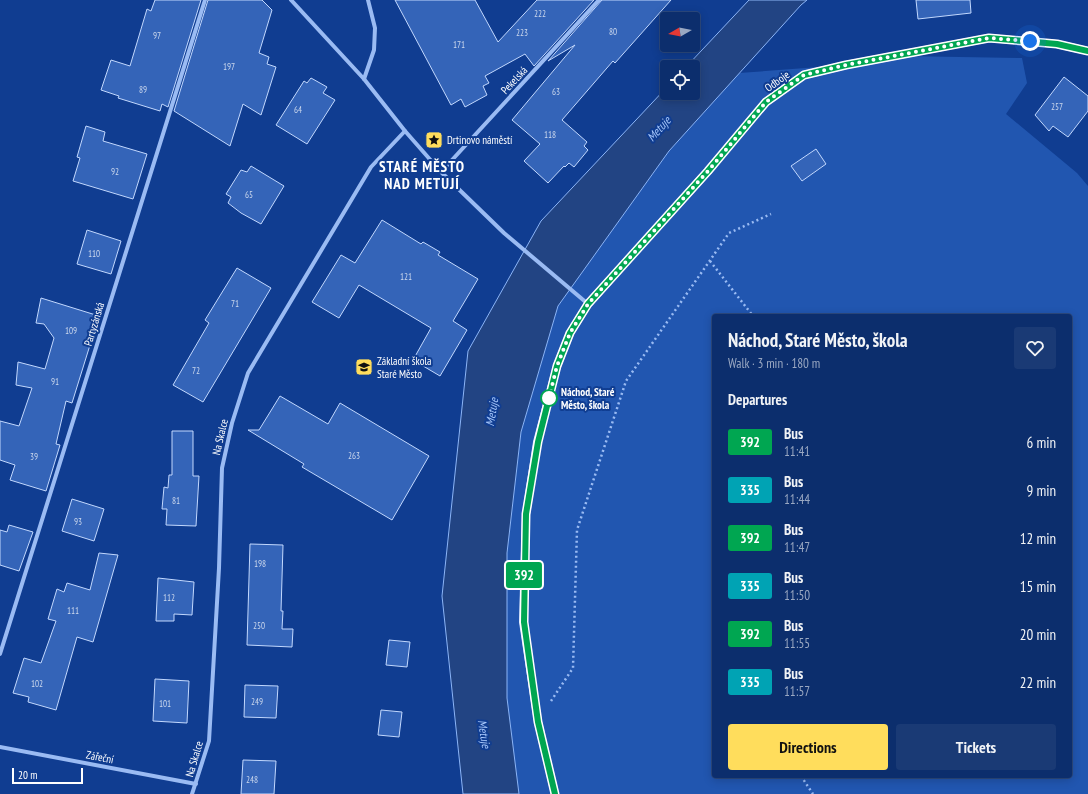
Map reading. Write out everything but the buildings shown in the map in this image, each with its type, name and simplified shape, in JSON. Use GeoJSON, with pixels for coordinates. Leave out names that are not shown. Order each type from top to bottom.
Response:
{"type":"FeatureCollection","features":[{"type":"Feature","properties":{"kind":"street","name":"Partyzánská"},"geometry":{"type":"LineString","coordinates":[[0,654],[205,0]]}},
{"type":"Feature","properties":{"kind":"street"},"geometry":{"type":"LineString","coordinates":[[291,0],[364,79],[405,131],[441,172],[504,233],[588,304]]}},
{"type":"Feature","properties":{"kind":"street"},"geometry":{"type":"LineString","coordinates":[[364,79],[374,50],[375,28],[368,0]]}},
{"type":"Feature","properties":{"kind":"street","name":"Pekelská"},"geometry":{"type":"LineString","coordinates":[[441,172],[599,0]]}},
{"type":"Feature","properties":{"kind":"street","name":"Odboje"},"geometry":{"type":"LineString","coordinates":[[555,794],[538,722],[524,622],[526,514],[538,442],[557,366],[570,333],[588,304],[708,171],[766,102],[804,75],[846,65],[989,38],[1057,44],[1088,51]]}},
{"type":"Feature","properties":{"kind":"street","name":"Na Skalce"},"geometry":{"type":"LineString","coordinates":[[192,794],[209,741],[219,568],[222,468],[232,423],[248,373],[371,168],[405,131]]}},
{"type":"Feature","properties":{"kind":"street","name":"Zářeční"},"geometry":{"type":"LineString","coordinates":[[0,747],[196,784]]}},
{"type":"Feature","properties":{"kind":"path"},"geometry":{"type":"LineString","coordinates":[[538,722],[573,668],[577,530],[626,381],[729,233],[771,214]]}},
{"type":"Feature","properties":{"kind":"path"},"geometry":{"type":"LineString","coordinates":[[710,260],[752,314]]}},
{"type":"Feature","properties":{"kind":"path"},"geometry":{"type":"LineString","coordinates":[[802,778],[813,794]]}},
{"type":"Feature","properties":{"kind":"shaded area"},"geometry":{"type":"Polygon","coordinates":[[[902,56],[1022,58],[1027,83],[1006,114],[1077,173],[1088,186],[1088,794],[519,794],[507,698],[507,553],[521,432],[558,306],[669,151],[739,73],[846,65],[902,56]]]}},
{"type":"Feature","properties":{"kind":"water","name":"Metuje"},"geometry":{"type":"Polygon","coordinates":[[[749,0],[807,0],[669,151],[558,306],[521,432],[507,553],[507,698],[519,794],[463,794],[442,596],[468,351],[541,221],[660,94],[660,100],[700,100],[700,60],[693,60],[749,0]]]}},
{"type":"Feature","properties":{"kind":"bus line","name":"392"},"geometry":{"type":"LineString","coordinates":[[555,794],[538,722],[524,622],[526,514],[538,442],[557,366],[570,333],[588,304],[708,171],[766,102],[804,75],[846,65],[989,38],[1057,44],[1088,51]]}},
{"type":"Feature","properties":{"kind":"place","name":"Drtinovo náměstí"},"geometry":{"type":"Point","coordinates":[434,140]}},
{"type":"Feature","properties":{"kind":"place","name":"Základní škola Staré Město"},"geometry":{"type":"Point","coordinates":[364,367]}},
{"type":"Feature","properties":{"kind":"place","name":"Náchod, Staré Město, škola"},"geometry":{"type":"Point","coordinates":[549,398]}},
{"type":"Feature","properties":{"kind":"district","name":"STARÉ MĚSTO NAD METUJÍ"},"geometry":{"type":"Point","coordinates":[422,176]}},
{"type":"Feature","properties":{"kind":"route"},"geometry":{"type":"LineString","coordinates":[[549,398],[557,366],[570,333],[588,304],[708,171],[766,102],[804,75],[846,65],[989,38],[1030,41]]}}]}
